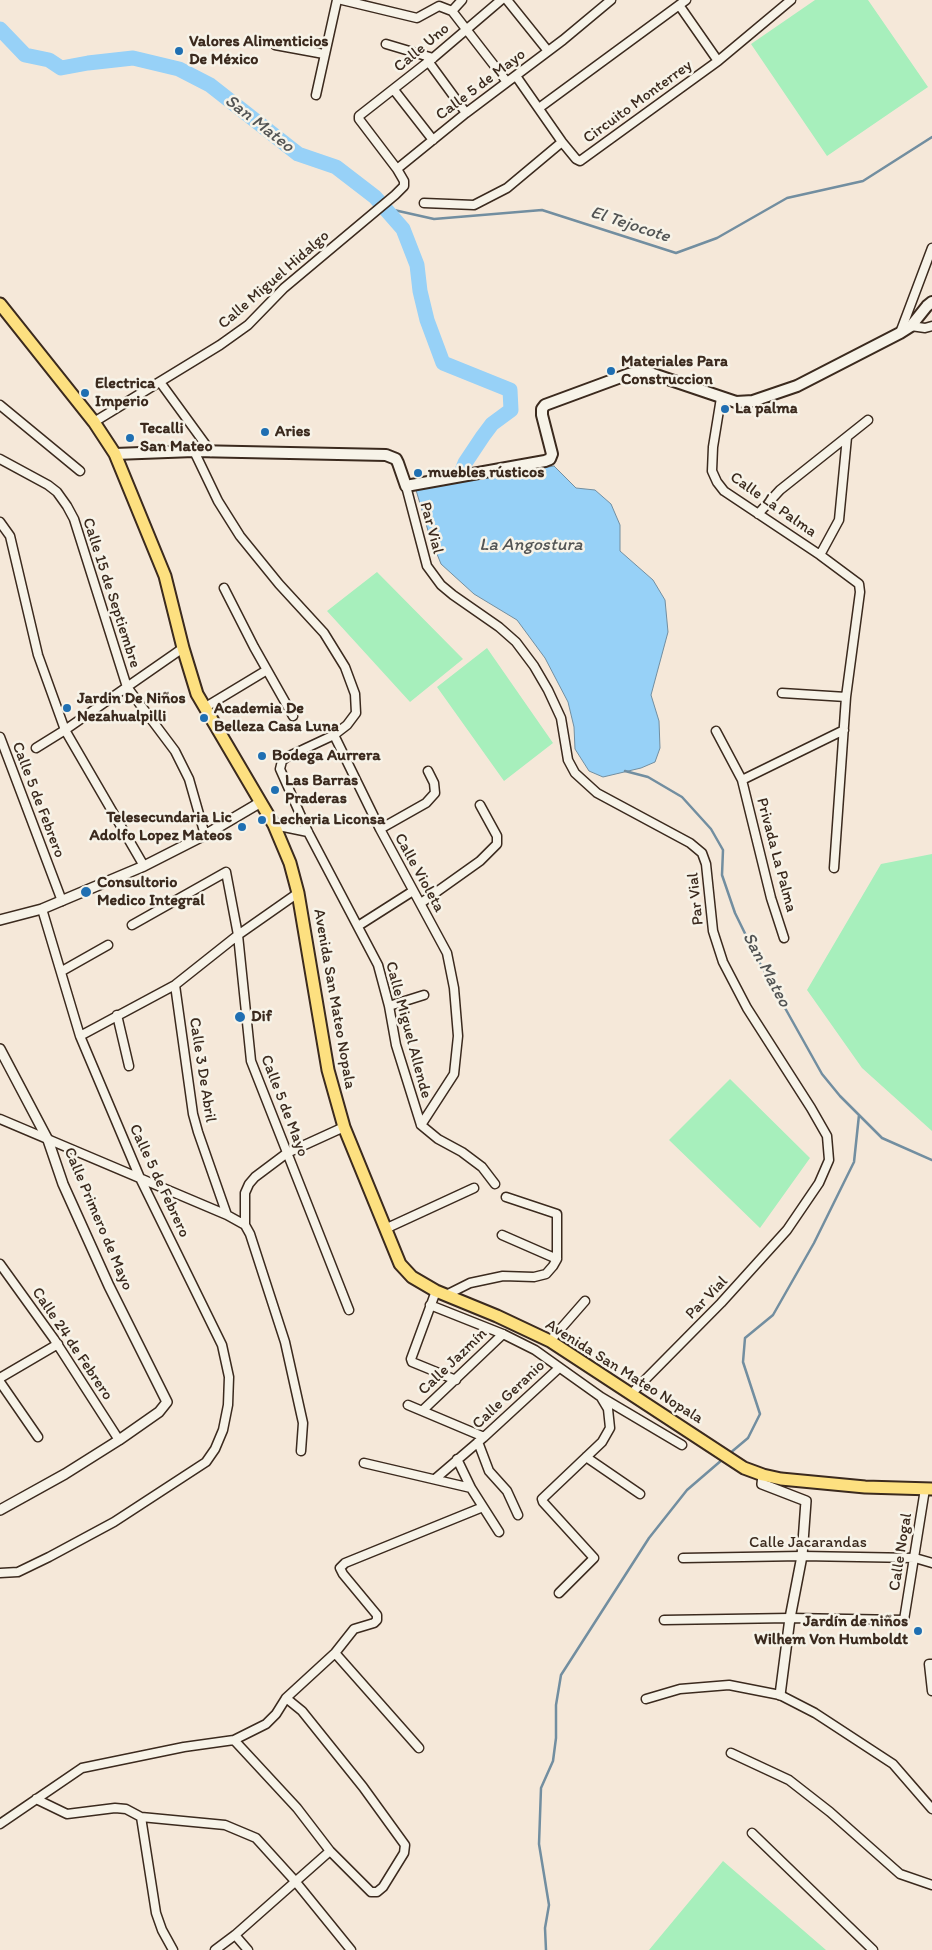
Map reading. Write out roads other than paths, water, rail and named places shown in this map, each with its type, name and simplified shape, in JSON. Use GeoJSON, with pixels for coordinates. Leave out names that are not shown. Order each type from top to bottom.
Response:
{"type":"FeatureCollection","features":[{"type":"Feature","properties":{"kind":"main road"},"geometry":{"type":"LineString","coordinates":[[115,454],[194,451],[386,455],[398,463],[406,486],[545,461],[550,459],[552,454],[542,415],[542,409],[545,405],[629,374],[650,373],[721,398],[736,402],[753,401],[797,386],[900,333],[911,326],[932,302]]}},
{"type":"Feature","properties":{"kind":"main road","name":"Avenida San Mateo Nopala"},"geometry":{"type":"LineString","coordinates":[[0,304],[94,422],[115,454],[165,576],[192,680],[204,708],[274,825],[290,863],[298,893],[328,1070],[344,1127],[400,1264],[412,1277],[441,1293],[498,1316],[550,1341],[744,1468],[782,1479],[865,1487],[929,1489]]}},
{"type":"Feature","properties":{"kind":"street"},"geometry":{"type":"LineString","coordinates":[[316,94],[337,0]]}},
{"type":"Feature","properties":{"kind":"street"},"geometry":{"type":"LineString","coordinates":[[342,0],[417,18],[439,6],[452,11],[507,82]]}},
{"type":"Feature","properties":{"kind":"street"},"geometry":{"type":"LineString","coordinates":[[452,11],[462,0]]}},
{"type":"Feature","properties":{"kind":"street","name":"Calle Uno"},"geometry":{"type":"LineString","coordinates":[[397,169],[359,119],[359,116],[431,60],[501,0]]}},
{"type":"Feature","properties":{"kind":"street"},"geometry":{"type":"LineString","coordinates":[[507,0],[548,51]]}},
{"type":"Feature","properties":{"kind":"street","name":"Calle 5 de Mayo"},"geometry":{"type":"LineString","coordinates":[[397,169],[611,0]]}},
{"type":"Feature","properties":{"kind":"street","name":"Circuito Monterrey"},"geometry":{"type":"LineString","coordinates":[[516,76],[562,142],[576,159],[580,161],[718,61],[791,0]]}},
{"type":"Feature","properties":{"kind":"street","name":"Circuito Monterrey"},"geometry":{"type":"LineString","coordinates":[[539,108],[682,3],[718,61]]}},
{"type":"Feature","properties":{"kind":"street"},"geometry":{"type":"LineString","coordinates":[[386,44],[431,60],[466,113]]}},
{"type":"Feature","properties":{"kind":"street"},"geometry":{"type":"LineString","coordinates":[[275,45],[324,54]]}},
{"type":"Feature","properties":{"kind":"street"},"geometry":{"type":"LineString","coordinates":[[394,90],[433,140]]}},
{"type":"Feature","properties":{"kind":"street"},"geometry":{"type":"LineString","coordinates":[[424,203],[474,205],[507,188],[562,142]]}},
{"type":"Feature","properties":{"kind":"street","name":"Calle Miguel Hidalgo"},"geometry":{"type":"LineString","coordinates":[[94,422],[220,345],[248,325],[284,288],[404,186],[404,181],[397,169]]}},
{"type":"Feature","properties":{"kind":"street"},"geometry":{"type":"LineString","coordinates":[[900,333],[932,248]]}},
{"type":"Feature","properties":{"kind":"street"},"geometry":{"type":"LineString","coordinates":[[911,326],[925,328],[932,326]]}},
{"type":"Feature","properties":{"kind":"street"},"geometry":{"type":"LineString","coordinates":[[160,382],[211,452]]}},
{"type":"Feature","properties":{"kind":"street","name":"Calle La Palma"},"geometry":{"type":"LineString","coordinates":[[721,398],[713,447],[712,471],[717,482],[724,491],[820,555],[859,584],[860,592],[846,697]]}},
{"type":"Feature","properties":{"kind":"street"},"geometry":{"type":"LineString","coordinates":[[0,404],[80,471]]}},
{"type":"Feature","properties":{"kind":"street"},"geometry":{"type":"LineString","coordinates":[[758,514],[780,490],[868,420]]}},
{"type":"Feature","properties":{"kind":"street"},"geometry":{"type":"LineString","coordinates":[[820,555],[839,520],[847,437]]}},
{"type":"Feature","properties":{"kind":"street"},"geometry":{"type":"LineString","coordinates":[[194,451],[218,501],[240,536],[279,584],[324,633],[345,667],[355,694],[356,713],[347,725],[334,735]]}},
{"type":"Feature","properties":{"kind":"street","name":"Calle 15 de Septiembre"},"geometry":{"type":"LineString","coordinates":[[0,459],[48,485],[57,492],[74,519],[127,687],[174,751],[186,772],[205,835]]}},
{"type":"Feature","properties":{"kind":"street","name":"Par Vial"},"geometry":{"type":"LineString","coordinates":[[406,486],[427,566],[441,584],[453,595],[499,627],[516,642],[534,666],[561,718],[568,760],[574,773],[597,792],[690,843],[702,853],[706,864],[713,931],[723,962],[747,1008],[827,1136],[829,1160],[820,1183],[788,1230],[721,1303],[631,1394]]}},
{"type":"Feature","properties":{"kind":"street"},"geometry":{"type":"LineString","coordinates":[[3,524],[10,536],[38,654],[65,730],[144,866]]}},
{"type":"Feature","properties":{"kind":"street"},"geometry":{"type":"LineString","coordinates":[[224,588],[293,716]]}},
{"type":"Feature","properties":{"kind":"street"},"geometry":{"type":"LineString","coordinates":[[36,748],[183,648]]}},
{"type":"Feature","properties":{"kind":"street"},"geometry":{"type":"LineString","coordinates":[[204,708],[267,670]]}},
{"type":"Feature","properties":{"kind":"street"},"geometry":{"type":"LineString","coordinates":[[782,693],[846,697],[834,868]]}},
{"type":"Feature","properties":{"kind":"street","name":"Privada La Palma"},"geometry":{"type":"LineString","coordinates":[[742,780],[844,730]]}},
{"type":"Feature","properties":{"kind":"street","name":"Privada La Palma"},"geometry":{"type":"LineString","coordinates":[[716,731],[742,780],[771,898],[784,938]]}},
{"type":"Feature","properties":{"kind":"street","name":"Calle Violeta"},"geometry":{"type":"LineString","coordinates":[[334,735],[380,829],[447,953],[454,988],[458,1036],[454,1074],[421,1125]]}},
{"type":"Feature","properties":{"kind":"street","name":"Calle Miguel Allende"},"geometry":{"type":"LineString","coordinates":[[334,735],[287,757],[282,762],[280,770],[308,832],[378,966],[389,1006],[396,1045],[421,1125]]}},
{"type":"Feature","properties":{"kind":"street","name":"Calle 5 de Febrero"},"geometry":{"type":"LineString","coordinates":[[0,737],[62,901]]}},
{"type":"Feature","properties":{"kind":"street"},"geometry":{"type":"LineString","coordinates":[[380,829],[426,803],[435,793],[434,783],[428,771]]}},
{"type":"Feature","properties":{"kind":"street"},"geometry":{"type":"LineString","coordinates":[[0,920],[42,909],[144,866],[205,835],[261,802]]}},
{"type":"Feature","properties":{"kind":"street"},"geometry":{"type":"LineString","coordinates":[[421,903],[480,861],[497,844],[497,836],[480,805]]}},
{"type":"Feature","properties":{"kind":"street"},"geometry":{"type":"LineString","coordinates":[[274,825],[308,832]]}},
{"type":"Feature","properties":{"kind":"street","name":"Calle 5 de Mayo"},"geometry":{"type":"LineString","coordinates":[[132,925],[226,872],[238,935],[251,1062],[349,1310]]}},
{"type":"Feature","properties":{"kind":"street"},"geometry":{"type":"LineString","coordinates":[[358,926],[413,891]]}},
{"type":"Feature","properties":{"kind":"street"},"geometry":{"type":"LineString","coordinates":[[80,1036],[175,985],[238,935],[298,893]]}},
{"type":"Feature","properties":{"kind":"street","name":"Calle 5 de Febrero"},"geometry":{"type":"LineString","coordinates":[[0,1573],[18,1572],[114,1522],[206,1462],[215,1449],[223,1430],[228,1405],[229,1378],[222,1345],[140,1178],[80,1036],[42,909]]}},
{"type":"Feature","properties":{"kind":"street"},"geometry":{"type":"LineString","coordinates":[[62,971],[108,945]]}},
{"type":"Feature","properties":{"kind":"street","name":"Calle 3 De Abril"},"geometry":{"type":"LineString","coordinates":[[175,985],[193,1114],[227,1215]]}},
{"type":"Feature","properties":{"kind":"street"},"geometry":{"type":"LineString","coordinates":[[389,1006],[424,995]]}},
{"type":"Feature","properties":{"kind":"street"},"geometry":{"type":"LineString","coordinates":[[117,1015],[128,1066]]}},
{"type":"Feature","properties":{"kind":"street","name":"Calle Primero de Mayo"},"geometry":{"type":"LineString","coordinates":[[0,1049],[48,1140],[63,1184],[109,1286],[168,1402],[158,1412],[119,1440]]}},
{"type":"Feature","properties":{"kind":"street"},"geometry":{"type":"LineString","coordinates":[[0,1119],[227,1215],[245,1225]]}},
{"type":"Feature","properties":{"kind":"street"},"geometry":{"type":"LineString","coordinates":[[421,1125],[482,1167],[495,1184]]}},
{"type":"Feature","properties":{"kind":"street"},"geometry":{"type":"LineString","coordinates":[[301,1451],[303,1422],[285,1342],[250,1234],[245,1225],[245,1193],[255,1177],[287,1153],[344,1127]]}},
{"type":"Feature","properties":{"kind":"street"},"geometry":{"type":"LineString","coordinates":[[385,1229],[474,1188]]}},
{"type":"Feature","properties":{"kind":"street"},"geometry":{"type":"LineString","coordinates":[[456,1380],[411,1360],[430,1305],[441,1293],[470,1283],[503,1276],[534,1277],[546,1274],[557,1259],[557,1214],[506,1197]]}},
{"type":"Feature","properties":{"kind":"street"},"geometry":{"type":"LineString","coordinates":[[502,1235],[557,1259]]}},
{"type":"Feature","properties":{"kind":"street","name":"Calle 24 de Febrero"},"geometry":{"type":"LineString","coordinates":[[0,1264],[58,1344],[119,1440]]}},
{"type":"Feature","properties":{"kind":"street"},"geometry":{"type":"LineString","coordinates":[[550,1341],[585,1301]]}},
{"type":"Feature","properties":{"kind":"street"},"geometry":{"type":"LineString","coordinates":[[430,1305],[503,1334],[535,1350],[601,1397],[682,1445]]}},
{"type":"Feature","properties":{"kind":"street","name":"Calle Jazmín"},"geometry":{"type":"LineString","coordinates":[[423,1410],[503,1334]]}},
{"type":"Feature","properties":{"kind":"street"},"geometry":{"type":"LineString","coordinates":[[0,1378],[58,1344]]}},
{"type":"Feature","properties":{"kind":"street","name":"Calle Geranio"},"geometry":{"type":"LineString","coordinates":[[435,1479],[481,1440],[559,1368]]}},
{"type":"Feature","properties":{"kind":"street"},"geometry":{"type":"LineString","coordinates":[[0,1382],[38,1437]]}},
{"type":"Feature","properties":{"kind":"street"},"geometry":{"type":"LineString","coordinates":[[559,1593],[594,1558],[543,1502],[542,1498],[602,1442],[610,1428],[608,1410],[601,1397]]}},
{"type":"Feature","properties":{"kind":"street"},"geometry":{"type":"LineString","coordinates":[[408,1405],[423,1410],[481,1440],[489,1471],[507,1491],[518,1515]]}},
{"type":"Feature","properties":{"kind":"street"},"geometry":{"type":"LineString","coordinates":[[1,1508],[65,1474],[119,1440]]}},
{"type":"Feature","properties":{"kind":"street"},"geometry":{"type":"LineString","coordinates":[[586,1458],[640,1494]]}},
{"type":"Feature","properties":{"kind":"street"},"geometry":{"type":"LineString","coordinates":[[457,1459],[471,1488],[499,1532]]}},
{"type":"Feature","properties":{"kind":"street"},"geometry":{"type":"LineString","coordinates":[[364,1463],[471,1488]]}},
{"type":"Feature","properties":{"kind":"street"},"geometry":{"type":"LineString","coordinates":[[763,1475],[762,1484],[806,1501],[802,1556],[790,1618],[780,1695]]}},
{"type":"Feature","properties":{"kind":"street","name":"Calle Nogal"},"geometry":{"type":"LineString","coordinates":[[790,1618],[904,1620],[929,1489]]}},
{"type":"Feature","properties":{"kind":"street"},"geometry":{"type":"LineString","coordinates":[[0,1824],[82,1768],[184,1747],[234,1740],[266,1724],[276,1714],[286,1698],[335,1654],[354,1629],[374,1623],[377,1620],[377,1615],[342,1574],[340,1568],[345,1563],[483,1506]]}},
{"type":"Feature","properties":{"kind":"street","name":"Calle Jacarandas"},"geometry":{"type":"LineString","coordinates":[[683,1558],[802,1556],[915,1558],[932,1563]]}},
{"type":"Feature","properties":{"kind":"street"},"geometry":{"type":"LineString","coordinates":[[664,1620],[790,1618]]}},
{"type":"Feature","properties":{"kind":"street"},"geometry":{"type":"LineString","coordinates":[[335,1654],[419,1748]]}},
{"type":"Feature","properties":{"kind":"street"},"geometry":{"type":"LineString","coordinates":[[931,1664],[932,1691]]}},
{"type":"Feature","properties":{"kind":"street"},"geometry":{"type":"LineString","coordinates":[[646,1698],[680,1689],[729,1685],[780,1695],[815,1713],[893,1764],[932,1809]]}},
{"type":"Feature","properties":{"kind":"street"},"geometry":{"type":"LineString","coordinates":[[234,1740],[297,1808],[330,1851],[371,1892],[378,1892],[404,1852],[405,1845],[363,1787],[302,1711],[286,1698]]}},
{"type":"Feature","properties":{"kind":"street"},"geometry":{"type":"LineString","coordinates":[[731,1753],[789,1780],[830,1812],[900,1874],[932,1885]]}},
{"type":"Feature","properties":{"kind":"street"},"geometry":{"type":"LineString","coordinates":[[36,1799],[67,1814],[115,1808],[126,1809],[141,1817],[225,1825],[256,1838],[295,1881],[351,1950]]}},
{"type":"Feature","properties":{"kind":"street"},"geometry":{"type":"LineString","coordinates":[[141,1817],[156,1914],[173,1950]]}},
{"type":"Feature","properties":{"kind":"street"},"geometry":{"type":"LineString","coordinates":[[752,1833],[873,1950]]}},
{"type":"Feature","properties":{"kind":"street"},"geometry":{"type":"LineString","coordinates":[[215,1950],[235,1935],[330,1851]]}},
{"type":"Feature","properties":{"kind":"street"},"geometry":{"type":"LineString","coordinates":[[235,1935],[248,1950]]}},
{"type":"Feature","properties":{"kind":"water","name":"La Angostura"},"geometry":{"type":"Polygon","coordinates":[[[554,466],[576,488],[595,490],[611,504],[620,525],[620,551],[653,580],[665,600],[668,632],[651,695],[659,721],[660,748],[655,762],[641,768],[603,777],[589,771],[575,749],[574,727],[568,702],[545,658],[517,620],[474,594],[441,564],[429,534],[416,490],[554,466]]]}},
{"type":"Feature","properties":{"kind":"waterway","name":"San Mateo"},"geometry":{"type":"LineString","coordinates":[[0,29],[25,55],[49,60],[61,68],[133,58],[179,69],[210,85],[298,154],[336,167],[375,197],[403,229],[417,265],[420,291],[427,320],[443,363],[510,390],[511,410],[492,424],[483,436],[465,463],[458,481]]}},
{"type":"Feature","properties":{"kind":"waterway","name":"El Tejocote"},"geometry":{"type":"LineString","coordinates":[[385,208],[434,219],[542,210],[676,253],[717,238],[787,198],[863,181],[932,137]]}},
{"type":"Feature","properties":{"kind":"waterway","name":"San Mateo"},"geometry":{"type":"LineString","coordinates":[[625,771],[648,777],[682,797],[711,829],[723,850],[722,875],[735,913],[757,958],[822,1074],[840,1096],[882,1138],[932,1160]]}},
{"type":"Feature","properties":{"kind":"waterway"},"geometry":{"type":"LineString","coordinates":[[729,1454],[748,1438],[760,1414],[743,1362],[745,1338],[773,1315],[814,1243],[854,1162],[859,1115]]}},
{"type":"Feature","properties":{"kind":"waterway"},"geometry":{"type":"LineString","coordinates":[[546,1950],[545,1928],[549,1905],[539,1844],[541,1788],[553,1761],[556,1738],[556,1705],[561,1675],[649,1538],[687,1490],[723,1459]]}},
{"type":"Feature","properties":{"kind":"place","name":"Valores Alimenticios De México"},"geometry":{"type":"Point","coordinates":[179,51]}},
{"type":"Feature","properties":{"kind":"place","name":"Materiales Para Construccion"},"geometry":{"type":"Point","coordinates":[611,371]}},
{"type":"Feature","properties":{"kind":"place","name":"Electrica Imperio"},"geometry":{"type":"Point","coordinates":[85,393]}},
{"type":"Feature","properties":{"kind":"place","name":"La palma"},"geometry":{"type":"Point","coordinates":[725,409]}},
{"type":"Feature","properties":{"kind":"place","name":"Aries"},"geometry":{"type":"Point","coordinates":[265,432]}},
{"type":"Feature","properties":{"kind":"place","name":"Tecalli San Mateo"},"geometry":{"type":"Point","coordinates":[130,438]}},
{"type":"Feature","properties":{"kind":"place","name":"muebles rústicos"},"geometry":{"type":"Point","coordinates":[418,473]}},
{"type":"Feature","properties":{"kind":"place","name":"Jardin De Niños Nezahualpilli"},"geometry":{"type":"Point","coordinates":[67,708]}},
{"type":"Feature","properties":{"kind":"place","name":"Academia De Belleza Casa Luna"},"geometry":{"type":"Point","coordinates":[204,718]}},
{"type":"Feature","properties":{"kind":"place","name":"Bodega Aurrera"},"geometry":{"type":"Point","coordinates":[262,756]}},
{"type":"Feature","properties":{"kind":"place","name":"Las Barras Praderas"},"geometry":{"type":"Point","coordinates":[275,790]}},
{"type":"Feature","properties":{"kind":"place","name":"Lecheria Liconsa"},"geometry":{"type":"Point","coordinates":[262,820]}},
{"type":"Feature","properties":{"kind":"place","name":"Telesecundaria Lic Adolfo Lopez Mateos"},"geometry":{"type":"Point","coordinates":[242,827]}},
{"type":"Feature","properties":{"kind":"place","name":"Consultorio Medico Integral"},"geometry":{"type":"Point","coordinates":[86,892]}},
{"type":"Feature","properties":{"kind":"place","name":"Dif"},"geometry":{"type":"Point","coordinates":[240,1017]}},
{"type":"Feature","properties":{"kind":"place","name":"Jardín de niños Wilhem Von Humboldt"},"geometry":{"type":"Point","coordinates":[918,1631]}}]}
